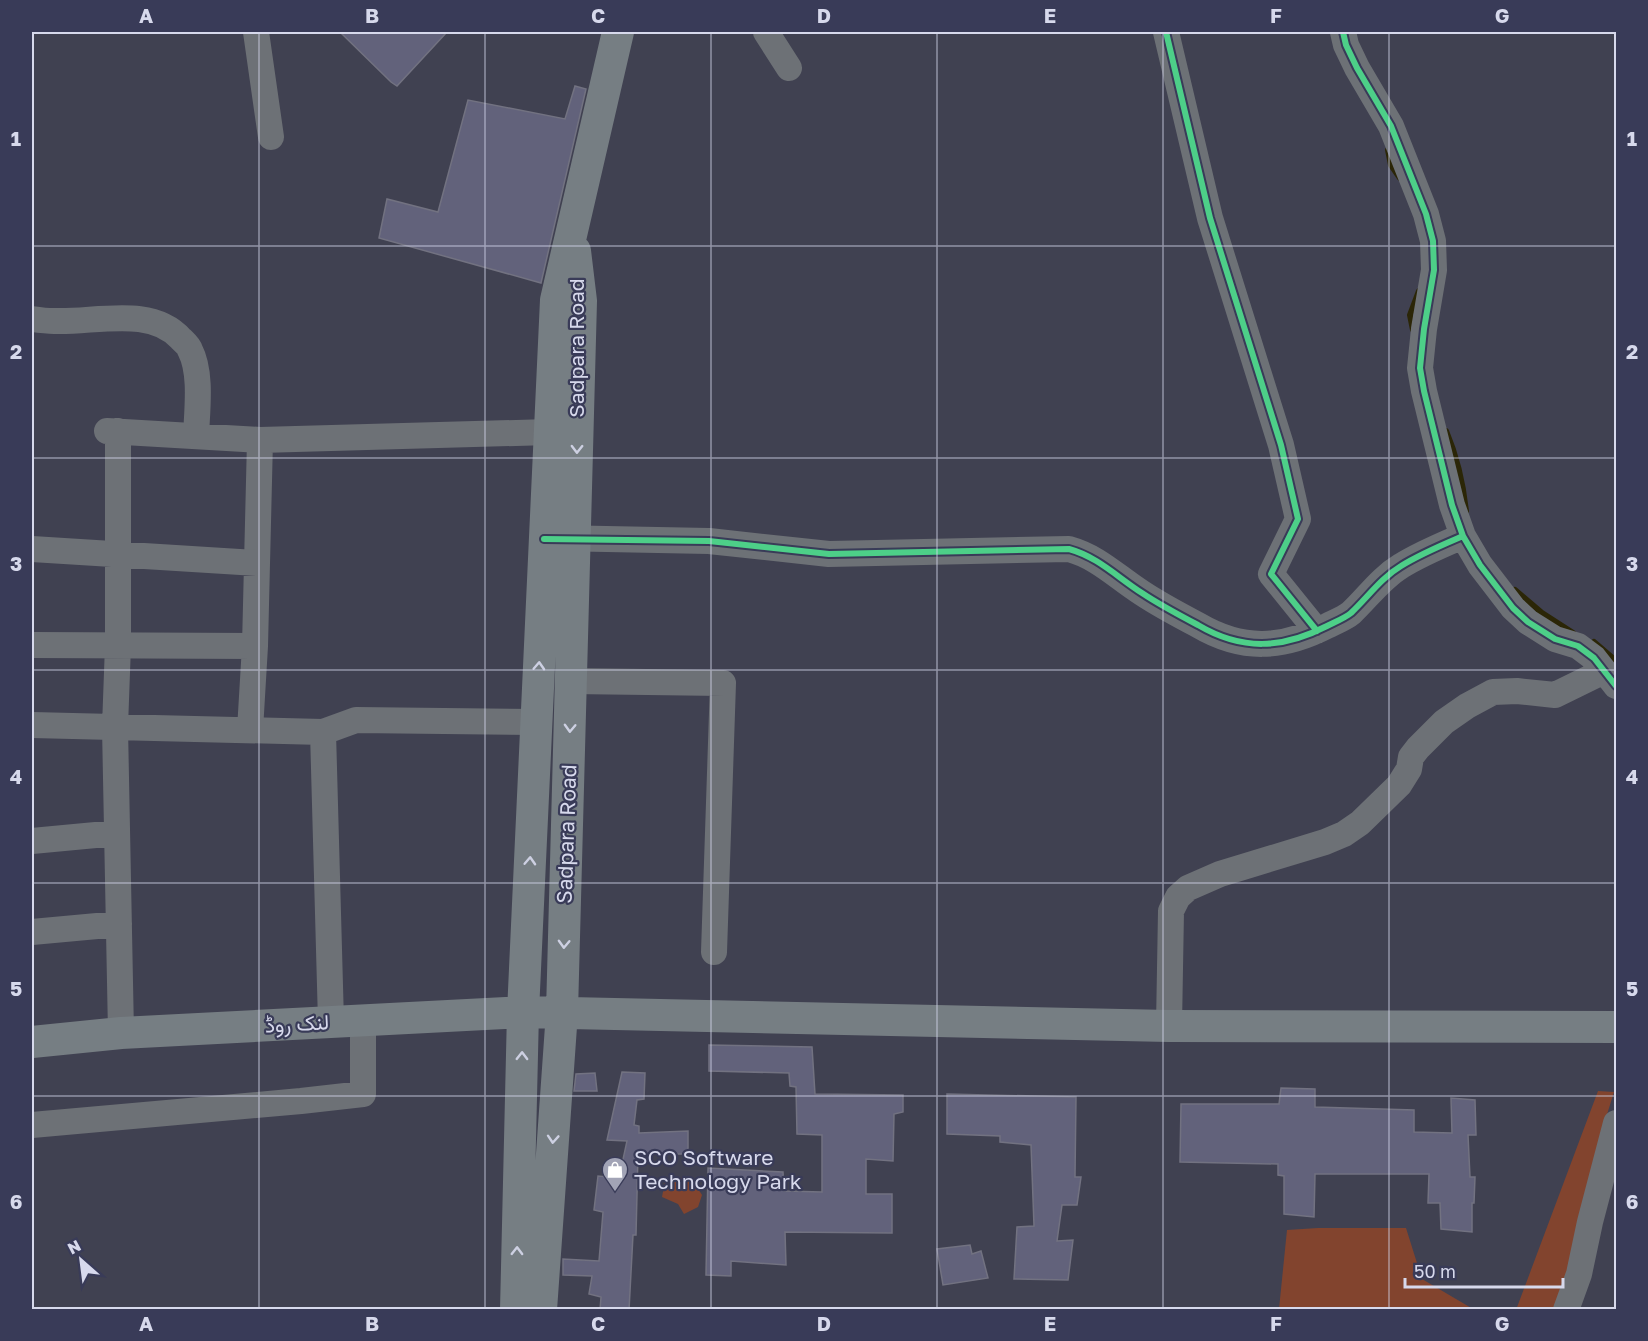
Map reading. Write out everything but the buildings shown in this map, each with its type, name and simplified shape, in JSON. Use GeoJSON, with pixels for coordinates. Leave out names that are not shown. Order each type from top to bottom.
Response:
{"type":"FeatureCollection","features":[{"type":"Feature","properties":{"kind":"main road"},"geometry":{"type":"LineString","coordinates":[[572,223],[618,32]]}},
{"type":"Feature","properties":{"kind":"main road","name":"Sadpara Road"},"geometry":{"type":"LineString","coordinates":[[541,1310],[562,1012],[571,681],[549,432],[556,300],[572,223]]}},
{"type":"Feature","properties":{"kind":"main road","name":"Sadpara Road"},"geometry":{"type":"LineString","coordinates":[[516,1310],[522,1012],[536,722],[560,538],[581,301],[572,223]]}},
{"type":"Feature","properties":{"kind":"main road","name":"لنک روڈ"},"geometry":{"type":"LineString","coordinates":[[32,1042],[121,1034],[522,1012],[1169,1026],[1617,1027]]}},
{"type":"Feature","properties":{"kind":"street"},"geometry":{"type":"LineString","coordinates":[[256,32],[271,137]]}},
{"type":"Feature","properties":{"kind":"street"},"geometry":{"type":"LineString","coordinates":[[766,32],[789,68]]}},
{"type":"Feature","properties":{"kind":"street"},"geometry":{"type":"LineString","coordinates":[[1166,32],[1210,218],[1281,445],[1298,519],[1271,574],[1317,631]]}},
{"type":"Feature","properties":{"kind":"street"},"geometry":{"type":"LineString","coordinates":[[1169,1026],[1171,911],[1178,897],[1188,888],[1220,874],[1344,834],[1360,823],[1399,785],[1410,769],[1411,758],[1444,722],[1493,692],[1517,691],[1555,695],[1610,678],[1594,658],[1578,646],[1555,639],[1527,622],[1513,608],[1480,565],[1462,536],[1452,505],[1420,368],[1434,270],[1433,241],[1426,214],[1391,126],[1357,68],[1346,45],[1343,32]]}},
{"type":"Feature","properties":{"kind":"street"},"geometry":{"type":"LineString","coordinates":[[32,319],[55,321],[136,319],[163,325],[177,335],[190,349],[196,374],[198,400],[196,436]]}},
{"type":"Feature","properties":{"kind":"street"},"geometry":{"type":"LineString","coordinates":[[121,1034],[115,728],[118,555],[113,431],[260,440],[549,432]]}},
{"type":"Feature","properties":{"kind":"street"},"geometry":{"type":"LineString","coordinates":[[250,730],[255,646],[260,440]]}},
{"type":"Feature","properties":{"kind":"street"},"geometry":{"type":"LineString","coordinates":[[560,538],[709,541],[829,554],[1069,549],[1098,560],[1141,592],[1200,627],[1246,644],[1262,645],[1292,640],[1317,631],[1350,614],[1400,566],[1462,536]]}},
{"type":"Feature","properties":{"kind":"street"},"geometry":{"type":"LineString","coordinates":[[32,549],[257,563]]}},
{"type":"Feature","properties":{"kind":"street"},"geometry":{"type":"LineString","coordinates":[[32,645],[255,646]]}},
{"type":"Feature","properties":{"kind":"street"},"geometry":{"type":"LineString","coordinates":[[571,681],[723,682],[714,952]]}},
{"type":"Feature","properties":{"kind":"street"},"geometry":{"type":"LineString","coordinates":[[32,725],[323,732],[356,720],[536,722]]}},
{"type":"Feature","properties":{"kind":"street"},"geometry":{"type":"LineString","coordinates":[[323,732],[331,1022]]}},
{"type":"Feature","properties":{"kind":"street"},"geometry":{"type":"LineString","coordinates":[[32,841],[117,833]]}},
{"type":"Feature","properties":{"kind":"street"},"geometry":{"type":"LineString","coordinates":[[32,932],[119,924]]}},
{"type":"Feature","properties":{"kind":"street"},"geometry":{"type":"LineString","coordinates":[[32,1125],[363,1094],[363,1021]]}},
{"type":"Feature","properties":{"kind":"street"},"geometry":{"type":"LineString","coordinates":[[1566,1310],[1579,1274],[1590,1222],[1617,1123]]}},
{"type":"Feature","properties":{"kind":"shaded area"},"geometry":{"type":"Polygon","coordinates":[[[1598,1091],[1614,1092],[1600,1137],[1565,1294],[1556,1309],[1516,1310],[1598,1091]]]}},
{"type":"Feature","properties":{"kind":"shaded area"},"geometry":{"type":"Polygon","coordinates":[[[690,1176],[702,1195],[698,1207],[684,1214],[678,1204],[662,1197],[665,1181],[690,1176]]]}},
{"type":"Feature","properties":{"kind":"shaded area"},"geometry":{"type":"Polygon","coordinates":[[[1406,1228],[1422,1279],[1473,1309],[1279,1309],[1287,1230],[1406,1228]]]}},
{"type":"Feature","properties":{"kind":"waterway"},"geometry":{"type":"LineString","coordinates":[[1388,150],[1391,165],[1400,178]]}},
{"type":"Feature","properties":{"kind":"waterway"},"geometry":{"type":"LineString","coordinates":[[1413,330],[1410,315],[1419,291]]}},
{"type":"Feature","properties":{"kind":"waterway"},"geometry":{"type":"LineString","coordinates":[[1446,431],[1459,470],[1466,511]]}},
{"type":"Feature","properties":{"kind":"waterway"},"geometry":{"type":"LineString","coordinates":[[1515,590],[1542,613],[1573,633]]}},
{"type":"Feature","properties":{"kind":"waterway"},"geometry":{"type":"LineString","coordinates":[[1594,642],[1616,661]]}},
{"type":"Feature","properties":{"kind":"cycle path"},"geometry":{"type":"LineString","coordinates":[[1166,32],[1210,218],[1281,445],[1298,519],[1271,574],[1317,631]]}},
{"type":"Feature","properties":{"kind":"cycle path"},"geometry":{"type":"LineString","coordinates":[[1343,32],[1346,45],[1357,68],[1391,126],[1426,214],[1433,241],[1434,270],[1420,368],[1452,505],[1463,536],[1480,565],[1513,608],[1528,622],[1555,639],[1578,646],[1594,658],[1616,686]]}},
{"type":"Feature","properties":{"kind":"cycle path"},"geometry":{"type":"LineString","coordinates":[[544,539],[709,541],[829,554],[1069,549],[1098,562],[1156,602],[1214,633],[1246,643],[1262,644],[1278,643],[1310,634],[1343,618],[1394,571],[1423,554],[1463,536]]}},
{"type":"Feature","properties":{"kind":"place","name":"SCO Software Technology Park"},"geometry":{"type":"Point","coordinates":[615,1193]}}]}
